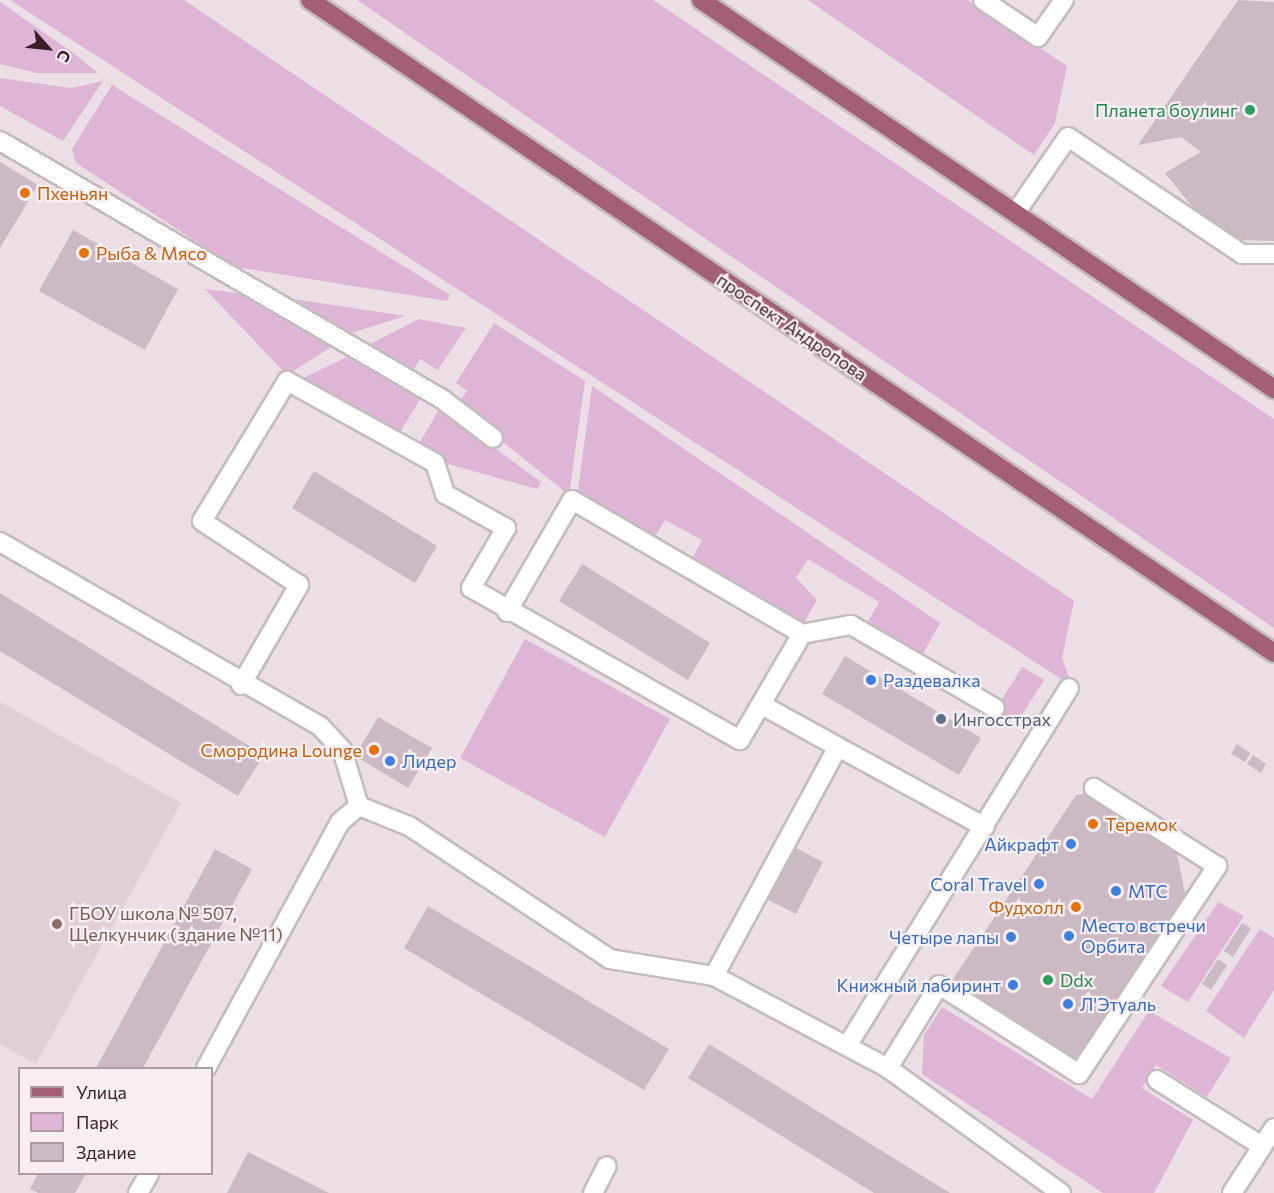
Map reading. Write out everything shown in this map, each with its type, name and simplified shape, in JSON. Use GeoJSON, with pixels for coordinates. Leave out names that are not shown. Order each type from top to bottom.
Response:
{"type":"FeatureCollection","features":[{"type":"Feature","properties":{"kind":"main road","name":"проспект Андропова"},"geometry":{"type":"LineString","coordinates":[[310,0],[1274,653]]}},
{"type":"Feature","properties":{"kind":"main road"},"geometry":{"type":"LineString","coordinates":[[701,0],[1274,389]]}},
{"type":"Feature","properties":{"kind":"street"},"geometry":{"type":"LineString","coordinates":[[983,0],[1038,37],[1064,0]]}},
{"type":"Feature","properties":{"kind":"street"},"geometry":{"type":"LineString","coordinates":[[1016,212],[1068,137],[1242,254],[1274,254]]}},
{"type":"Feature","properties":{"kind":"street"},"geometry":{"type":"LineString","coordinates":[[0,141],[442,399],[493,438]]}},
{"type":"Feature","properties":{"kind":"street"},"geometry":{"type":"LineString","coordinates":[[241,685],[299,585],[202,521],[287,381],[435,463],[445,494],[506,528],[471,588],[507,612],[740,741],[802,634]]}},
{"type":"Feature","properties":{"kind":"street"},"geometry":{"type":"LineString","coordinates":[[507,612],[572,500],[802,634],[851,625],[995,708]]}},
{"type":"Feature","properties":{"kind":"street"},"geometry":{"type":"LineString","coordinates":[[0,542],[241,685],[320,726],[342,750],[358,806]]}},
{"type":"Feature","properties":{"kind":"street"},"geometry":{"type":"LineString","coordinates":[[847,1046],[985,827],[1069,688]]}},
{"type":"Feature","properties":{"kind":"street"},"geometry":{"type":"LineString","coordinates":[[762,705],[985,827]]}},
{"type":"Feature","properties":{"kind":"street"},"geometry":{"type":"LineString","coordinates":[[714,976],[838,747]]}},
{"type":"Feature","properties":{"kind":"street"},"geometry":{"type":"LineString","coordinates":[[888,1068],[939,985],[1079,1074],[1217,866],[1094,788]]}},
{"type":"Feature","properties":{"kind":"street"},"geometry":{"type":"LineString","coordinates":[[358,806],[409,826],[610,959],[714,976],[888,1068],[1061,1193]]}},
{"type":"Feature","properties":{"kind":"street"},"geometry":{"type":"LineString","coordinates":[[207,1067],[340,822],[358,806]]}},
{"type":"Feature","properties":{"kind":"street"},"geometry":{"type":"LineString","coordinates":[[1157,1080],[1262,1146]]}},
{"type":"Feature","properties":{"kind":"street"},"geometry":{"type":"LineString","coordinates":[[1232,1193],[1274,1128]]}},
{"type":"Feature","properties":{"kind":"street"},"geometry":{"type":"LineString","coordinates":[[593,1193],[607,1166]]}},
{"type":"Feature","properties":{"kind":"street"},"geometry":{"type":"LineString","coordinates":[[138,1193],[148,1175]]}},
{"type":"Feature","properties":{"kind":"shaded area","name":"ГБОУ школа № 507, Щелкунчик (здание №11)"},"geometry":{"type":"Polygon","coordinates":[[[0,702],[181,803],[36,1064],[0,1044],[0,702]]]}},
{"type":"Feature","properties":{"kind":"green space"},"geometry":{"type":"Polygon","coordinates":[[[10,0],[184,0],[1074,601],[1062,658],[1072,686],[10,0]]]}},
{"type":"Feature","properties":{"kind":"green space"},"geometry":{"type":"Polygon","coordinates":[[[357,0],[653,0],[1274,419],[1274,628],[357,0]]]}},
{"type":"Feature","properties":{"kind":"green space"},"geometry":{"type":"Polygon","coordinates":[[[808,0],[968,0],[1067,66],[1055,123],[1034,155],[808,0]]]}},
{"type":"Feature","properties":{"kind":"green space"},"geometry":{"type":"Polygon","coordinates":[[[0,2],[98,73],[37,73],[0,64],[0,2]]]}},
{"type":"Feature","properties":{"kind":"green space"},"geometry":{"type":"Polygon","coordinates":[[[0,78],[71,88],[103,81],[63,141],[0,106],[0,78]]]}},
{"type":"Feature","properties":{"kind":"green space"},"geometry":{"type":"Polygon","coordinates":[[[112,85],[450,295],[447,301],[235,267],[76,163],[72,149],[112,85]]]}},
{"type":"Feature","properties":{"kind":"green space"},"geometry":{"type":"Polygon","coordinates":[[[205,289],[252,295],[336,344],[287,375],[205,289]]]}},
{"type":"Feature","properties":{"kind":"green space"},"geometry":{"type":"Polygon","coordinates":[[[274,296],[405,316],[342,336],[274,296]]]}},
{"type":"Feature","properties":{"kind":"green space"},"geometry":{"type":"Polygon","coordinates":[[[419,319],[466,328],[438,370],[420,359],[411,374],[364,347],[419,319]]]}},
{"type":"Feature","properties":{"kind":"green space"},"geometry":{"type":"Polygon","coordinates":[[[494,323],[585,381],[569,495],[457,405],[467,391],[456,383],[494,323]]]}},
{"type":"Feature","properties":{"kind":"green space"},"geometry":{"type":"Polygon","coordinates":[[[353,354],[423,395],[397,437],[295,382],[353,354]]]}},
{"type":"Feature","properties":{"kind":"green space"},"geometry":{"type":"Polygon","coordinates":[[[592,386],[940,623],[920,659],[865,627],[879,602],[808,559],[796,578],[817,600],[800,630],[690,563],[702,540],[665,520],[652,542],[577,498],[592,386]]]}},
{"type":"Feature","properties":{"kind":"green space"},"geometry":{"type":"Polygon","coordinates":[[[440,408],[541,482],[537,489],[441,462],[417,447],[440,408]]]}},
{"type":"Feature","properties":{"kind":"green space"},"geometry":{"type":"Polygon","coordinates":[[[525,639],[670,719],[605,837],[460,758],[525,639]]]}},
{"type":"Feature","properties":{"kind":"green space"},"geometry":{"type":"Polygon","coordinates":[[[1022,667],[1044,680],[1017,723],[996,709],[1022,667]]]}},
{"type":"Feature","properties":{"kind":"green space"},"geometry":{"type":"Polygon","coordinates":[[[1218,902],[1244,916],[1188,1002],[1161,986],[1218,902]]]}},
{"type":"Feature","properties":{"kind":"green space"},"geometry":{"type":"Polygon","coordinates":[[[1260,929],[1274,938],[1274,990],[1244,1038],[1206,1011],[1260,929]]]}},
{"type":"Feature","properties":{"kind":"green space"},"geometry":{"type":"Polygon","coordinates":[[[942,1007],[1092,1099],[1149,1011],[1231,1058],[1207,1097],[1156,1065],[1142,1088],[1193,1120],[1154,1193],[1103,1193],[922,1074],[924,1035],[942,1007]]]}},
{"type":"Feature","properties":{"kind":"building"},"geometry":{"type":"Polygon","coordinates":[[[1238,0],[1274,2],[1274,241],[1243,240],[1198,214],[1165,173],[1201,152],[1181,137],[1138,145],[1238,0]]]}},
{"type":"Feature","properties":{"kind":"building"},"geometry":{"type":"Polygon","coordinates":[[[0,162],[38,185],[0,248],[0,162]]]}},
{"type":"Feature","properties":{"kind":"building"},"geometry":{"type":"Polygon","coordinates":[[[73,230],[178,289],[145,350],[39,291],[73,230]]]}},
{"type":"Feature","properties":{"kind":"building"},"geometry":{"type":"Polygon","coordinates":[[[314,471],[437,546],[415,583],[292,508],[314,471]]]}},
{"type":"Feature","properties":{"kind":"building"},"geometry":{"type":"Polygon","coordinates":[[[582,564],[710,643],[688,680],[559,601],[582,564]]]}},
{"type":"Feature","properties":{"kind":"building"},"geometry":{"type":"Polygon","coordinates":[[[0,593],[264,755],[238,796],[0,651],[0,593]]]}},
{"type":"Feature","properties":{"kind":"building"},"geometry":{"type":"Polygon","coordinates":[[[845,656],[981,738],[959,775],[822,694],[845,656]]]}},
{"type":"Feature","properties":{"kind":"building"},"geometry":{"type":"Polygon","coordinates":[[[378,717],[432,748],[408,788],[355,756],[378,717]]]}},
{"type":"Feature","properties":{"kind":"building"},"geometry":{"type":"Polygon","coordinates":[[[1237,744],[1250,753],[1245,762],[1231,754],[1237,744]]]}},
{"type":"Feature","properties":{"kind":"building"},"geometry":{"type":"Polygon","coordinates":[[[1253,755],[1266,764],[1261,773],[1247,764],[1253,755]]]}},
{"type":"Feature","properties":{"kind":"building","name":"Место встречи Орбита"},"geometry":{"type":"Polygon","coordinates":[[[1084,794],[1177,853],[1185,893],[1077,1058],[1069,1060],[953,979],[1076,795],[1084,794]]]}},
{"type":"Feature","properties":{"kind":"building"},"geometry":{"type":"Polygon","coordinates":[[[790,845],[823,862],[796,914],[763,897],[790,845]]]}},
{"type":"Feature","properties":{"kind":"building"},"geometry":{"type":"Polygon","coordinates":[[[215,849],[252,869],[144,1067],[97,1067],[215,849]]]}},
{"type":"Feature","properties":{"kind":"building"},"geometry":{"type":"Polygon","coordinates":[[[428,906],[669,1049],[644,1090],[404,948],[428,906]]]}},
{"type":"Feature","properties":{"kind":"building"},"geometry":{"type":"Polygon","coordinates":[[[1242,923],[1251,928],[1233,957],[1224,951],[1242,923]]]}},
{"type":"Feature","properties":{"kind":"building"},"geometry":{"type":"Polygon","coordinates":[[[1218,959],[1227,965],[1211,990],[1202,984],[1218,959]]]}},
{"type":"Feature","properties":{"kind":"building"},"geometry":{"type":"Polygon","coordinates":[[[709,1044],[950,1193],[874,1193],[688,1078],[709,1044]]]}},
{"type":"Feature","properties":{"kind":"building"},"geometry":{"type":"Polygon","coordinates":[[[248,1152],[329,1193],[227,1193],[248,1152]]]}},
{"type":"Feature","properties":{"kind":"building"},"geometry":{"type":"Polygon","coordinates":[[[37,1175],[85,1175],[75,1193],[38,1193],[30,1189],[37,1175]]]}},
{"type":"Feature","properties":{"kind":"place","name":"Планета боулинг"},"geometry":{"type":"Point","coordinates":[1250,110]}},
{"type":"Feature","properties":{"kind":"place","name":"Пхеньян"},"geometry":{"type":"Point","coordinates":[25,193]}},
{"type":"Feature","properties":{"kind":"place","name":"Рыба & Мясо"},"geometry":{"type":"Point","coordinates":[84,253]}},
{"type":"Feature","properties":{"kind":"place","name":"Раздевалка"},"geometry":{"type":"Point","coordinates":[871,680]}},
{"type":"Feature","properties":{"kind":"place","name":"Ингосстрах"},"geometry":{"type":"Point","coordinates":[941,719]}},
{"type":"Feature","properties":{"kind":"place","name":"Смородина Lounge"},"geometry":{"type":"Point","coordinates":[374,750]}},
{"type":"Feature","properties":{"kind":"place","name":"Лидер"},"geometry":{"type":"Point","coordinates":[390,761]}},
{"type":"Feature","properties":{"kind":"place","name":"Теремок"},"geometry":{"type":"Point","coordinates":[1093,824]}},
{"type":"Feature","properties":{"kind":"place","name":"Айкрафт"},"geometry":{"type":"Point","coordinates":[1071,844]}},
{"type":"Feature","properties":{"kind":"place","name":"Coral Travel"},"geometry":{"type":"Point","coordinates":[1039,884]}},
{"type":"Feature","properties":{"kind":"place","name":"МТС"},"geometry":{"type":"Point","coordinates":[1116,891]}},
{"type":"Feature","properties":{"kind":"place","name":"Фудхолл"},"geometry":{"type":"Point","coordinates":[1076,907]}},
{"type":"Feature","properties":{"kind":"place","name":"ГБОУ школа № 507, Щелкунчик (здание №11)"},"geometry":{"type":"Point","coordinates":[57,924]}},
{"type":"Feature","properties":{"kind":"place","name":"Место встречи Орбита"},"geometry":{"type":"Point","coordinates":[1069,936]}},
{"type":"Feature","properties":{"kind":"place","name":"Четыре лапы"},"geometry":{"type":"Point","coordinates":[1011,937]}},
{"type":"Feature","properties":{"kind":"place","name":"Ddx"},"geometry":{"type":"Point","coordinates":[1048,980]}},
{"type":"Feature","properties":{"kind":"place","name":"Книжный лабиринт"},"geometry":{"type":"Point","coordinates":[1013,985]}},
{"type":"Feature","properties":{"kind":"place","name":"Л'Этуаль"},"geometry":{"type":"Point","coordinates":[1068,1004]}}]}
